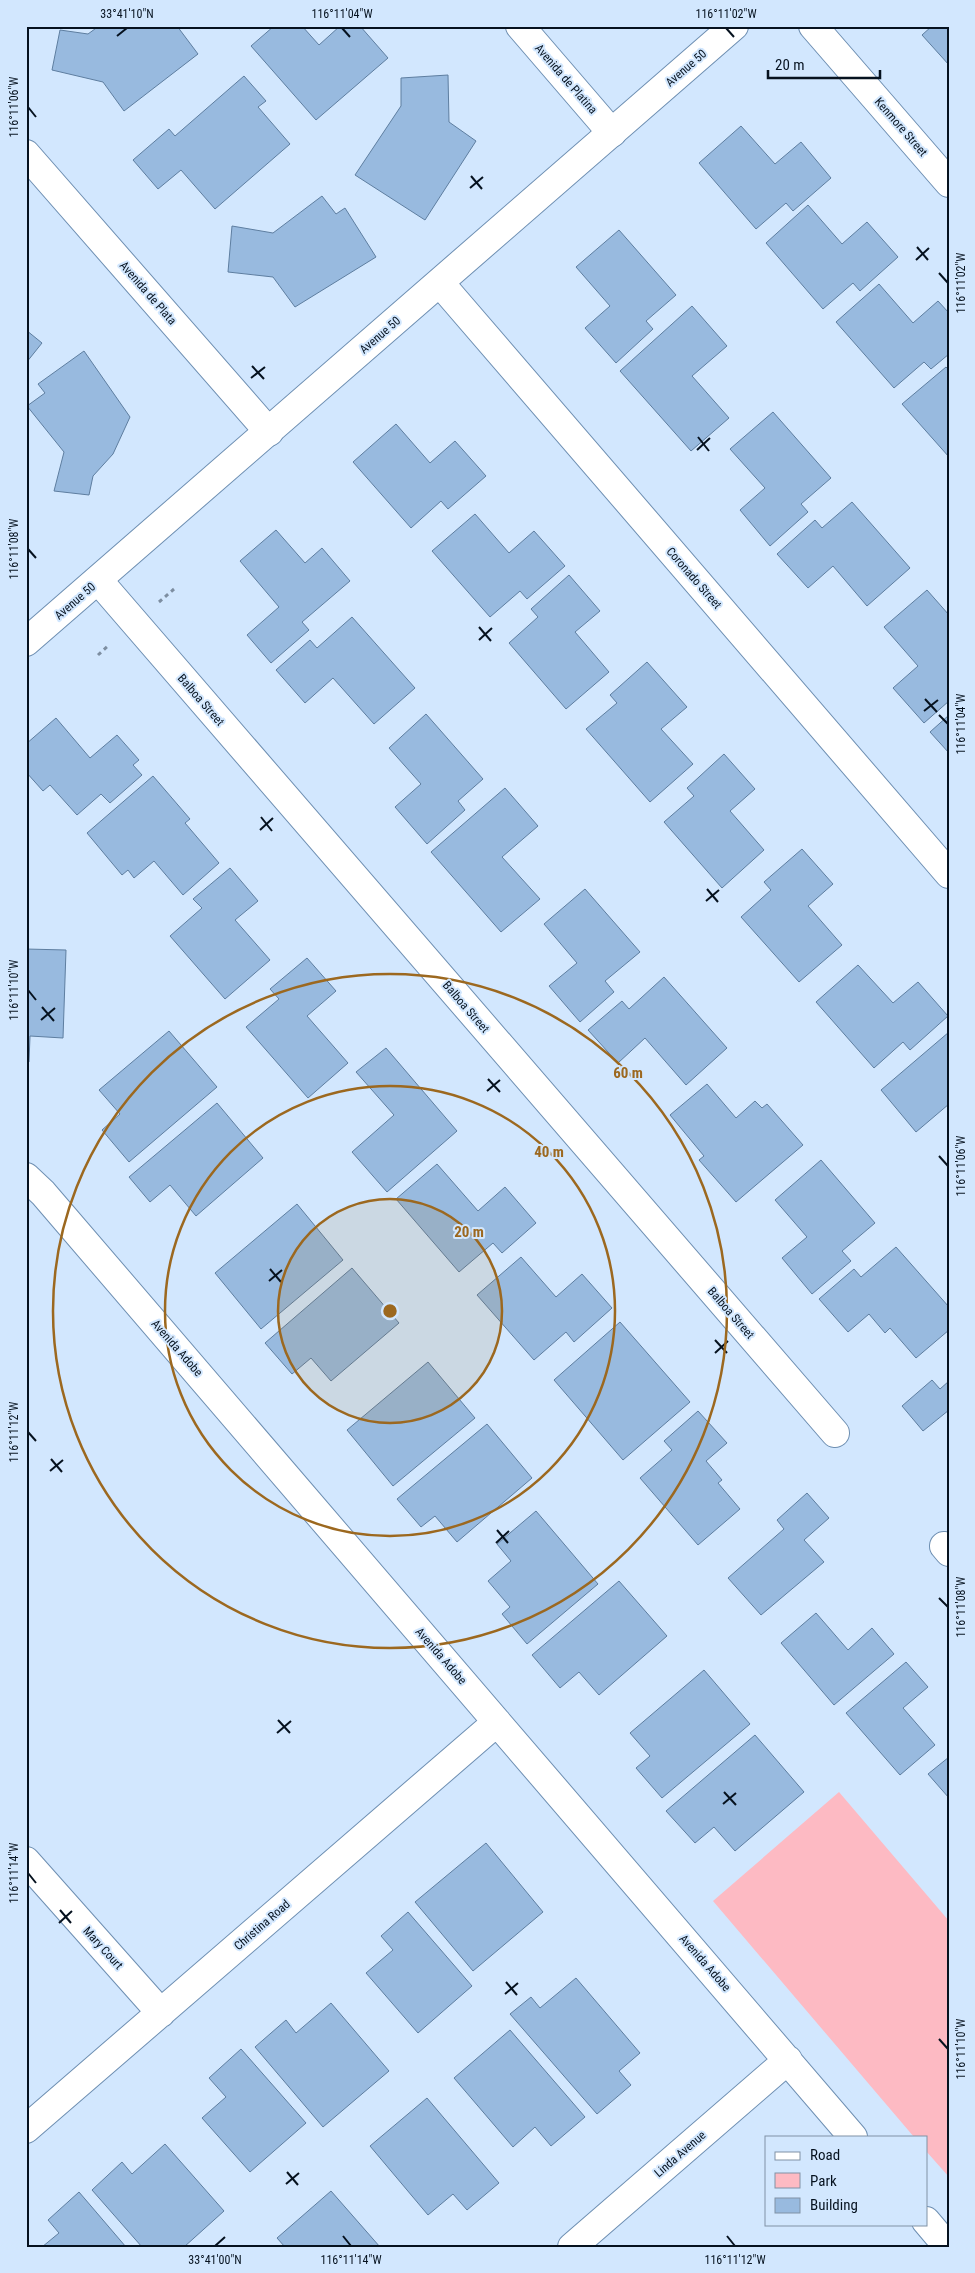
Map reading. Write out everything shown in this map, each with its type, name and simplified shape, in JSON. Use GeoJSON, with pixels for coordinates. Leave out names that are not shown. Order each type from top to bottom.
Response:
{"type":"FeatureCollection","features":[{"type":"Feature","properties":{"kind":"street","name":"Avenida de Platina"},"geometry":{"type":"LineString","coordinates":[[520,26],[612,133]]}},
{"type":"Feature","properties":{"kind":"street","name":"Avenue 50"},"geometry":{"type":"LineString","coordinates":[[26,642],[734,26]]}},
{"type":"Feature","properties":{"kind":"street","name":"Kenmore Street"},"geometry":{"type":"LineString","coordinates":[[813,26],[949,183]]}},
{"type":"Feature","properties":{"kind":"street","name":"Avenida de Plata"},"geometry":{"type":"LineString","coordinates":[[26,154],[269,432]]}},
{"type":"Feature","properties":{"kind":"street","name":"Coronado Street"},"geometry":{"type":"LineString","coordinates":[[440,283],[949,874]]}},
{"type":"Feature","properties":{"kind":"street","name":"Balboa Street"},"geometry":{"type":"LineString","coordinates":[[98,580],[835,1433]]}},
{"type":"Feature","properties":{"kind":"street","name":"Avenida Adobe"},"geometry":{"type":"LineString","coordinates":[[26,1177],[50,1200],[853,2136]]}},
{"type":"Feature","properties":{"kind":"street","name":"Christina Road"},"geometry":{"type":"LineString","coordinates":[[26,2129],[497,1722]]}},
{"type":"Feature","properties":{"kind":"street","name":"Mary Court"},"geometry":{"type":"LineString","coordinates":[[26,1861],[160,2012]]}},
{"type":"Feature","properties":{"kind":"street","name":"Linda Avenue"},"geometry":{"type":"LineString","coordinates":[[572,2247],[788,2060]]}},
{"type":"Feature","properties":{"kind":"street"},"geometry":{"type":"LineString","coordinates":[[928,2224],[948,2247]]}},
{"type":"Feature","properties":{"kind":"green space"},"geometry":{"type":"Polygon","coordinates":[[[839,1792],[949,1921],[949,2177],[928,2153],[928,2136],[913,2136],[713,1901],[839,1792]]]}},
{"type":"Feature","properties":{"kind":"building"},"geometry":{"type":"Polygon","coordinates":[[[99,26],[177,26],[198,54],[124,111],[103,82],[52,70],[60,30],[88,34],[99,26]]]}},
{"type":"Feature","properties":{"kind":"building"},"geometry":{"type":"Polygon","coordinates":[[[274,26],[302,26],[319,45],[340,26],[360,26],[388,58],[316,120],[251,46],[274,26]]]}},
{"type":"Feature","properties":{"kind":"building"},"geometry":{"type":"Polygon","coordinates":[[[932,26],[949,26],[949,65],[922,35],[932,26]]]}},
{"type":"Feature","properties":{"kind":"building"},"geometry":{"type":"Polygon","coordinates":[[[448,75],[449,122],[476,141],[425,220],[355,175],[401,106],[401,78],[448,75]]]}},
{"type":"Feature","properties":{"kind":"building"},"geometry":{"type":"Polygon","coordinates":[[[244,76],[266,101],[258,107],[290,144],[215,209],[181,170],[158,189],[133,160],[169,129],[175,136],[244,76]]]}},
{"type":"Feature","properties":{"kind":"building"},"geometry":{"type":"Polygon","coordinates":[[[741,126],[775,164],[801,142],[831,178],[793,211],[786,203],[756,229],[699,163],[741,126]]]}},
{"type":"Feature","properties":{"kind":"building"},"geometry":{"type":"Polygon","coordinates":[[[322,196],[336,214],[345,208],[376,257],[295,307],[273,277],[228,272],[232,226],[273,233],[322,196]]]}},
{"type":"Feature","properties":{"kind":"building"},"geometry":{"type":"Polygon","coordinates":[[[808,205],[842,244],[867,222],[898,257],[860,291],[853,283],[823,309],[766,243],[808,205]]]}},
{"type":"Feature","properties":{"kind":"building"},"geometry":{"type":"Polygon","coordinates":[[[619,230],[676,295],[646,321],[653,329],[616,363],[585,328],[610,306],[576,267],[619,230]]]}},
{"type":"Feature","properties":{"kind":"building"},"geometry":{"type":"Polygon","coordinates":[[[879,284],[913,323],[938,301],[949,313],[949,354],[931,369],[924,362],[894,388],[836,322],[879,284]]]}},
{"type":"Feature","properties":{"kind":"building"},"geometry":{"type":"Polygon","coordinates":[[[692,306],[727,346],[692,376],[729,418],[691,451],[620,371],[692,306]]]}},
{"type":"Feature","properties":{"kind":"building"},"geometry":{"type":"Polygon","coordinates":[[[26,330],[42,343],[26,363],[26,330]]]}},
{"type":"Feature","properties":{"kind":"building"},"geometry":{"type":"Polygon","coordinates":[[[84,351],[130,417],[113,454],[93,476],[89,495],[54,491],[64,452],[27,406],[45,393],[38,384],[84,351]]]}},
{"type":"Feature","properties":{"kind":"building"},"geometry":{"type":"Polygon","coordinates":[[[946,367],[949,370],[949,457],[902,404],[946,367]]]}},
{"type":"Feature","properties":{"kind":"building"},"geometry":{"type":"Polygon","coordinates":[[[773,412],[831,478],[801,504],[808,512],[770,546],[740,510],[765,488],[730,449],[773,412]]]}},
{"type":"Feature","properties":{"kind":"building"},"geometry":{"type":"Polygon","coordinates":[[[396,424],[430,463],[455,441],[486,476],[448,509],[441,501],[411,528],[353,462],[396,424]]]}},
{"type":"Feature","properties":{"kind":"building"},"geometry":{"type":"Polygon","coordinates":[[[852,502],[910,568],[867,606],[833,566],[808,588],[777,554],[815,520],[822,528],[852,502]]]}},
{"type":"Feature","properties":{"kind":"building"},"geometry":{"type":"Polygon","coordinates":[[[475,514],[509,553],[534,531],[565,566],[527,599],[520,591],[490,617],[432,551],[475,514]]]}},
{"type":"Feature","properties":{"kind":"building"},"geometry":{"type":"Polygon","coordinates":[[[276,530],[305,563],[322,548],[350,581],[302,622],[309,630],[271,663],[247,635],[279,607],[240,561],[276,530]]]}},
{"type":"Feature","properties":{"kind":"building"},"geometry":{"type":"Polygon","coordinates":[[[569,575],[600,611],[575,632],[609,672],[566,709],[509,643],[538,617],[531,609],[569,575]]]}},
{"type":"Feature","properties":{"kind":"building"},"geometry":{"type":"Polygon","coordinates":[[[927,590],[949,615],[949,701],[924,723],[893,688],[918,666],[884,627],[927,590]]]}},
{"type":"Feature","properties":{"kind":"building"},"geometry":{"type":"Polygon","coordinates":[[[352,617],[415,688],[374,724],[333,678],[305,703],[276,670],[310,640],[317,648],[352,617]]]}},
{"type":"Feature","properties":{"kind":"building"},"geometry":{"type":"Polygon","coordinates":[[[647,662],[687,707],[661,729],[693,764],[650,802],[586,729],[617,703],[610,695],[647,662]]]}},
{"type":"Feature","properties":{"kind":"building"},"geometry":{"type":"Polygon","coordinates":[[[426,714],[483,779],[458,801],[465,810],[427,844],[395,807],[421,784],[389,748],[426,714]]]}},
{"type":"Feature","properties":{"kind":"building"},"geometry":{"type":"Polygon","coordinates":[[[949,715],[949,753],[930,732],[949,715]]]}},
{"type":"Feature","properties":{"kind":"building"},"geometry":{"type":"Polygon","coordinates":[[[56,718],[90,758],[117,735],[139,760],[133,765],[142,775],[110,803],[101,794],[77,815],[50,785],[43,791],[26,772],[26,744],[56,718]]]}},
{"type":"Feature","properties":{"kind":"building"},"geometry":{"type":"Polygon","coordinates":[[[724,754],[755,789],[730,811],[764,850],[722,888],[664,822],[694,796],[687,788],[724,754]]]}},
{"type":"Feature","properties":{"kind":"building"},"geometry":{"type":"Polygon","coordinates":[[[153,776],[190,819],[185,823],[219,863],[183,895],[154,861],[134,878],[128,870],[122,875],[87,833],[153,776]]]}},
{"type":"Feature","properties":{"kind":"building"},"geometry":{"type":"Polygon","coordinates":[[[505,788],[538,826],[502,857],[540,899],[501,932],[431,852],[505,788]]]}},
{"type":"Feature","properties":{"kind":"building"},"geometry":{"type":"Polygon","coordinates":[[[802,849],[833,884],[808,906],[842,945],[799,982],[741,917],[771,890],[764,882],[802,849]]]}},
{"type":"Feature","properties":{"kind":"building"},"geometry":{"type":"Polygon","coordinates":[[[230,868],[258,901],[235,920],[270,960],[225,999],[170,936],[202,908],[193,899],[230,868]]]}},
{"type":"Feature","properties":{"kind":"building"},"geometry":{"type":"Polygon","coordinates":[[[585,889],[640,952],[605,981],[614,992],[580,1022],[549,986],[577,963],[544,924],[585,889]]]}},
{"type":"Feature","properties":{"kind":"building"},"geometry":{"type":"Polygon","coordinates":[[[26,949],[66,950],[63,1038],[30,1036],[29,1062],[26,1062],[26,949]]]}},
{"type":"Feature","properties":{"kind":"building"},"geometry":{"type":"Polygon","coordinates":[[[307,958],[336,991],[307,1016],[348,1063],[308,1098],[246,1027],[279,999],[270,989],[307,958]]]}},
{"type":"Feature","properties":{"kind":"building"},"geometry":{"type":"Polygon","coordinates":[[[858,965],[893,1003],[918,982],[948,1016],[910,1050],[903,1042],[874,1068],[816,1002],[858,965]]]}},
{"type":"Feature","properties":{"kind":"building"},"geometry":{"type":"Polygon","coordinates":[[[664,977],[727,1048],[686,1085],[645,1038],[618,1063],[588,1030],[622,1001],[629,1009],[664,977]]]}},
{"type":"Feature","properties":{"kind":"building"},"geometry":{"type":"Polygon","coordinates":[[[169,1031],[217,1087],[129,1162],[102,1130],[120,1114],[99,1090],[169,1031]]]}},
{"type":"Feature","properties":{"kind":"building"},"geometry":{"type":"Polygon","coordinates":[[[949,1032],[949,1104],[916,1132],[881,1090],[949,1032]]]}},
{"type":"Feature","properties":{"kind":"building"},"geometry":{"type":"Polygon","coordinates":[[[386,1048],[457,1131],[387,1192],[352,1152],[394,1115],[356,1072],[386,1048]]]}},
{"type":"Feature","properties":{"kind":"building"},"geometry":{"type":"Polygon","coordinates":[[[707,1084],[736,1118],[755,1101],[762,1108],[767,1104],[803,1145],[736,1202],[699,1160],[704,1156],[670,1115],[707,1084]]]}},
{"type":"Feature","properties":{"kind":"building"},"geometry":{"type":"Polygon","coordinates":[[[217,1103],[263,1158],[196,1216],[170,1185],[150,1202],[129,1177],[217,1103]]]}},
{"type":"Feature","properties":{"kind":"building"},"geometry":{"type":"Polygon","coordinates":[[[821,1160],[875,1223],[842,1251],[851,1261],[812,1294],[782,1258],[807,1237],[775,1200],[821,1160]]]}},
{"type":"Feature","properties":{"kind":"building"},"geometry":{"type":"Polygon","coordinates":[[[437,1164],[478,1211],[505,1187],[536,1223],[502,1253],[493,1243],[459,1272],[396,1199],[437,1164]]]}},
{"type":"Feature","properties":{"kind":"building"},"geometry":{"type":"Polygon","coordinates":[[[297,1204],[343,1260],[261,1329],[215,1273],[297,1204]]]}},
{"type":"Feature","properties":{"kind":"building"},"geometry":{"type":"Polygon","coordinates":[[[896,1247],[949,1307],[949,1330],[916,1358],[890,1328],[885,1333],[869,1314],[848,1332],[819,1299],[854,1269],[861,1277],[896,1247]]]}},
{"type":"Feature","properties":{"kind":"building"},"geometry":{"type":"Polygon","coordinates":[[[521,1257],[556,1297],[582,1274],[612,1308],[574,1342],[566,1332],[534,1360],[477,1295],[521,1257]]]}},
{"type":"Feature","properties":{"kind":"building"},"geometry":{"type":"Polygon","coordinates":[[[352,1268],[399,1323],[331,1381],[311,1358],[292,1374],[265,1343],[352,1268]]]}},
{"type":"Feature","properties":{"kind":"building"},"geometry":{"type":"Polygon","coordinates":[[[620,1322],[690,1402],[623,1460],[554,1380],[620,1322]]]}},
{"type":"Feature","properties":{"kind":"building"},"geometry":{"type":"Polygon","coordinates":[[[428,1362],[475,1418],[393,1486],[347,1430],[428,1362]]]}},
{"type":"Feature","properties":{"kind":"building"},"geometry":{"type":"Polygon","coordinates":[[[932,1380],[940,1389],[949,1381],[949,1410],[923,1431],[902,1406],[932,1380]]]}},
{"type":"Feature","properties":{"kind":"building"},"geometry":{"type":"Polygon","coordinates":[[[698,1411],[727,1443],[706,1461],[722,1480],[718,1483],[740,1509],[698,1545],[640,1478],[672,1450],[664,1441],[698,1411]]]}},
{"type":"Feature","properties":{"kind":"building"},"geometry":{"type":"Polygon","coordinates":[[[487,1424],[532,1478],[457,1542],[435,1516],[421,1527],[397,1499],[487,1424]]]}},
{"type":"Feature","properties":{"kind":"building"},"geometry":{"type":"Polygon","coordinates":[[[807,1493],[829,1518],[804,1540],[824,1562],[761,1615],[728,1578],[784,1529],[777,1520],[807,1493]]]}},
{"type":"Feature","properties":{"kind":"building"},"geometry":{"type":"Polygon","coordinates":[[[536,1511],[598,1584],[527,1644],[502,1614],[510,1607],[488,1581],[511,1561],[497,1544],[536,1511]]]}},
{"type":"Feature","properties":{"kind":"building"},"geometry":{"type":"Polygon","coordinates":[[[619,1581],[667,1636],[599,1695],[579,1672],[560,1688],[532,1655],[619,1581]]]}},
{"type":"Feature","properties":{"kind":"building"},"geometry":{"type":"Polygon","coordinates":[[[816,1613],[848,1650],[872,1628],[894,1654],[834,1705],[781,1643],[816,1613]]]}},
{"type":"Feature","properties":{"kind":"building"},"geometry":{"type":"Polygon","coordinates":[[[906,1662],[928,1687],[903,1708],[935,1745],[900,1775],[846,1713],[906,1662]]]}},
{"type":"Feature","properties":{"kind":"building"},"geometry":{"type":"Polygon","coordinates":[[[704,1670],[750,1724],[662,1798],[636,1768],[650,1756],[630,1733],[704,1670]]]}},
{"type":"Feature","properties":{"kind":"building"},"geometry":{"type":"Polygon","coordinates":[[[755,1735],[804,1792],[735,1851],[714,1827],[695,1843],[666,1811],[755,1735]]]}},
{"type":"Feature","properties":{"kind":"building"},"geometry":{"type":"Polygon","coordinates":[[[949,1757],[949,1798],[928,1774],[949,1757]]]}},
{"type":"Feature","properties":{"kind":"building"},"geometry":{"type":"Polygon","coordinates":[[[486,1843],[543,1912],[473,1971],[415,1902],[486,1843]]]}},
{"type":"Feature","properties":{"kind":"building"},"geometry":{"type":"Polygon","coordinates":[[[408,1912],[472,1986],[418,2033],[366,1973],[393,1950],[381,1936],[408,1912]]]}},
{"type":"Feature","properties":{"kind":"building"},"geometry":{"type":"Polygon","coordinates":[[[576,1978],[640,2053],[619,2071],[631,2085],[597,2114],[510,2014],[531,1997],[540,2008],[576,1978]]]}},
{"type":"Feature","properties":{"kind":"building"},"geometry":{"type":"Polygon","coordinates":[[[331,2003],[389,2071],[323,2127],[255,2047],[286,2020],[296,2033],[331,2003]]]}},
{"type":"Feature","properties":{"kind":"building"},"geometry":{"type":"Polygon","coordinates":[[[510,2030],[585,2117],[551,2146],[535,2127],[513,2147],[454,2078],[510,2030]]]}},
{"type":"Feature","properties":{"kind":"building"},"geometry":{"type":"Polygon","coordinates":[[[241,2049],[306,2123],[250,2172],[202,2118],[226,2097],[209,2078],[241,2049]]]}},
{"type":"Feature","properties":{"kind":"building"},"geometry":{"type":"Polygon","coordinates":[[[427,2098],[499,2183],[467,2210],[453,2194],[428,2215],[370,2146],[427,2098]]]}},
{"type":"Feature","properties":{"kind":"building"},"geometry":{"type":"Polygon","coordinates":[[[165,2144],[224,2211],[184,2247],[142,2247],[92,2190],[122,2162],[132,2174],[165,2144]]]}},
{"type":"Feature","properties":{"kind":"building"},"geometry":{"type":"Polygon","coordinates":[[[331,2191],[380,2247],[285,2247],[277,2238],[331,2191]]]}},
{"type":"Feature","properties":{"kind":"building"},"geometry":{"type":"Polygon","coordinates":[[[79,2192],[126,2247],[42,2247],[59,2233],[48,2220],[79,2192]]]}}]}
